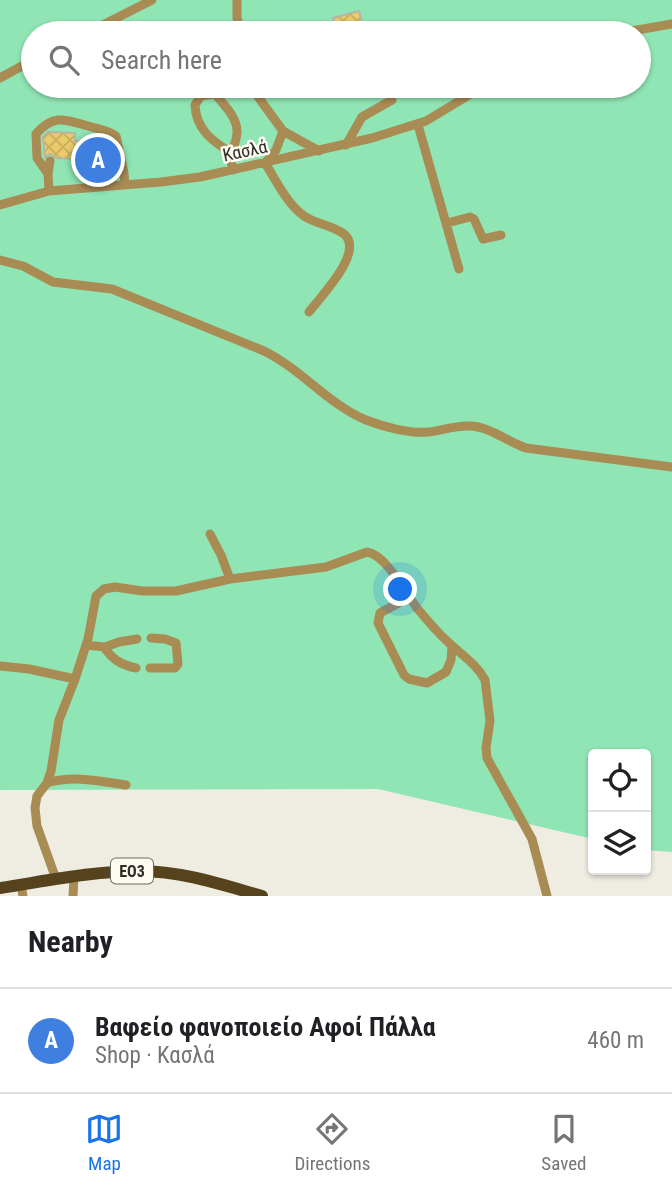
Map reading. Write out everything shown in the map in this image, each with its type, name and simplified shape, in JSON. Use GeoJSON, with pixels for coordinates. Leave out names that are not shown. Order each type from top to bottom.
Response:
{"type":"FeatureCollection","features":[{"type":"Feature","properties":{"kind":"main road","name":"ΕΟ3"},"geometry":{"type":"LineString","coordinates":[[0,888],[22,890],[56,879],[156,872],[262,896]]}},
{"type":"Feature","properties":{"kind":"street"},"geometry":{"type":"LineString","coordinates":[[111,21],[152,0]]}},
{"type":"Feature","properties":{"kind":"street"},"geometry":{"type":"LineString","coordinates":[[237,0],[238,21]]}},
{"type":"Feature","properties":{"kind":"street"},"geometry":{"type":"LineString","coordinates":[[651,28],[672,24]]}},
{"type":"Feature","properties":{"kind":"street"},"geometry":{"type":"LineString","coordinates":[[0,78],[21,67]]}},
{"type":"Feature","properties":{"kind":"street"},"geometry":{"type":"LineString","coordinates":[[200,98],[195,106],[199,125],[215,143],[230,152]]}},
{"type":"Feature","properties":{"kind":"street"},"geometry":{"type":"LineString","coordinates":[[218,98],[234,118],[237,135],[229,159],[233,170]]}},
{"type":"Feature","properties":{"kind":"street"},"geometry":{"type":"LineString","coordinates":[[259,98],[283,131],[319,150]]}},
{"type":"Feature","properties":{"kind":"street","name":"Κασλά"},"geometry":{"type":"LineString","coordinates":[[0,205],[49,191],[182,180],[346,145],[418,125],[464,98]]}},
{"type":"Feature","properties":{"kind":"street"},"geometry":{"type":"LineString","coordinates":[[346,145],[362,117],[392,100]]}},
{"type":"Feature","properties":{"kind":"street"},"geometry":{"type":"LineString","coordinates":[[48,174],[37,158],[36,134],[46,124],[57,119],[74,120],[116,136],[125,186]]}},
{"type":"Feature","properties":{"kind":"street"},"geometry":{"type":"LineString","coordinates":[[418,125],[458,269]]}},
{"type":"Feature","properties":{"kind":"street"},"geometry":{"type":"LineString","coordinates":[[283,131],[276,150],[265,163],[304,216],[345,235],[350,245],[348,260],[309,312]]}},
{"type":"Feature","properties":{"kind":"street"},"geometry":{"type":"LineString","coordinates":[[49,191],[50,161]]}},
{"type":"Feature","properties":{"kind":"street"},"geometry":{"type":"LineString","coordinates":[[447,223],[470,217],[474,219],[482,239],[501,235]]}},
{"type":"Feature","properties":{"kind":"street"},"geometry":{"type":"LineString","coordinates":[[0,260],[23,266],[53,282],[113,289],[264,351],[296,370],[321,391],[364,419],[386,426],[422,432],[460,426],[482,428],[526,448],[672,467]]}},
{"type":"Feature","properties":{"kind":"street"},"geometry":{"type":"LineString","coordinates":[[210,534],[230,579]]}},
{"type":"Feature","properties":{"kind":"street"},"geometry":{"type":"LineString","coordinates":[[56,879],[35,816],[37,796],[47,783],[51,771],[58,720],[86,645],[96,596],[104,589],[115,587],[142,591],[176,591],[230,579],[326,567],[366,552],[378,556],[452,646],[478,669],[485,680],[490,721],[487,758],[532,839],[547,896]]}},
{"type":"Feature","properties":{"kind":"street"},"geometry":{"type":"LineString","coordinates":[[410,597],[387,607],[378,623],[404,675],[417,682],[427,683],[438,678],[449,667],[452,646]]}},
{"type":"Feature","properties":{"kind":"street"},"geometry":{"type":"LineString","coordinates":[[150,668],[169,670],[178,664],[176,643],[151,638]]}},
{"type":"Feature","properties":{"kind":"street"},"geometry":{"type":"LineString","coordinates":[[86,645],[104,647],[128,639],[137,639]]}},
{"type":"Feature","properties":{"kind":"street"},"geometry":{"type":"LineString","coordinates":[[104,647],[111,658],[136,668]]}},
{"type":"Feature","properties":{"kind":"street"},"geometry":{"type":"LineString","coordinates":[[0,666],[75,679]]}},
{"type":"Feature","properties":{"kind":"street"},"geometry":{"type":"LineString","coordinates":[[47,783],[59,779],[83,778],[126,785]]}},
{"type":"Feature","properties":{"kind":"street"},"geometry":{"type":"LineString","coordinates":[[73,896],[74,877]]}},
{"type":"Feature","properties":{"kind":"green space"},"geometry":{"type":"Polygon","coordinates":[[[0,0],[672,0],[672,852],[651,850],[651,749],[588,749],[588,838],[378,789],[0,790],[0,0]]]}},
{"type":"Feature","properties":{"kind":"building"},"geometry":{"type":"Polygon","coordinates":[[[359,11],[362,21],[334,21],[333,18],[359,11]]]}},
{"type":"Feature","properties":{"kind":"building"},"geometry":{"type":"Polygon","coordinates":[[[48,132],[75,133],[75,141],[109,142],[108,165],[74,165],[74,159],[56,158],[50,154],[45,157],[43,137],[48,132]]]}},
{"type":"Feature","properties":{"kind":"place","name":"Βαφείο φανοποιείο Αφοί Πάλλα"},"geometry":{"type":"Point","coordinates":[98,160]}}]}
